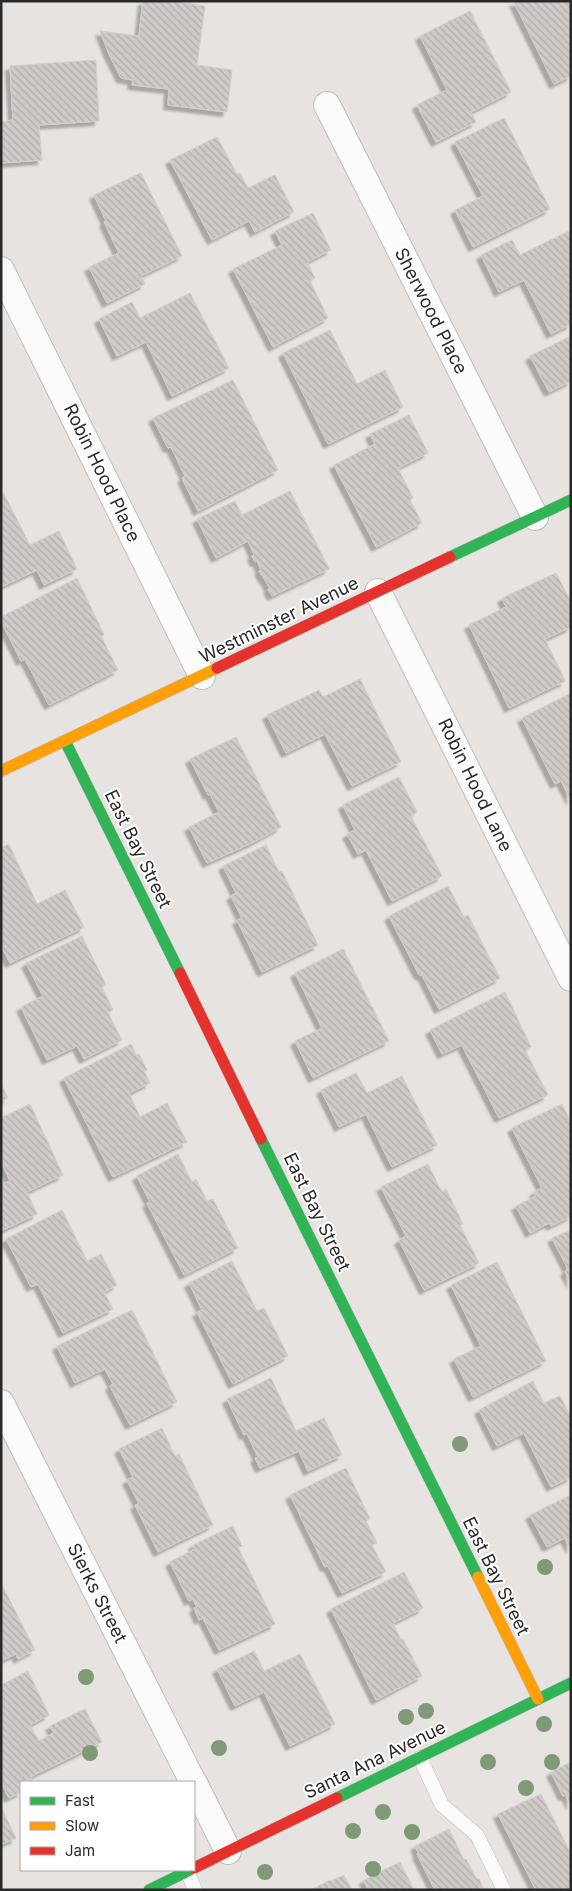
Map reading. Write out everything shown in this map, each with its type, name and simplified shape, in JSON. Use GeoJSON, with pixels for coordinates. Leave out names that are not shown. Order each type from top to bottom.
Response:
{"type":"FeatureCollection","features":[{"type":"Feature","properties":{"kind":"street","name":"Sherwood Place"},"geometry":{"type":"LineString","coordinates":[[327,105],[535,517]]}},
{"type":"Feature","properties":{"kind":"street","name":"Robin Hood Place"},"geometry":{"type":"LineString","coordinates":[[1,270],[202,676]]}},
{"type":"Feature","properties":{"kind":"street","name":"Westminster Avenue"},"geometry":{"type":"LineString","coordinates":[[1,771],[571,500]]}},
{"type":"Feature","properties":{"kind":"street","name":"Robin Hood Lane"},"geometry":{"type":"LineString","coordinates":[[378,592],[571,978]]}},
{"type":"Feature","properties":{"kind":"street","name":"East Bay Street"},"geometry":{"type":"LineString","coordinates":[[65,741],[538,1699]]}},
{"type":"Feature","properties":{"kind":"street","name":"Sierks Street"},"geometry":{"type":"LineString","coordinates":[[1,1403],[193,1781]]}},
{"type":"Feature","properties":{"kind":"street","name":"Santa Ana Avenue"},"geometry":{"type":"LineString","coordinates":[[195,1868],[571,1683]]}},
{"type":"Feature","properties":{"kind":"street","name":"Sierks Street"},"geometry":{"type":"LineString","coordinates":[[195,1784],[228,1851]]}},
{"type":"Feature","properties":{"kind":"street","name":"Santa Ana Avenue"},"geometry":{"type":"LineString","coordinates":[[149,1890],[188,1871]]}},
{"type":"Feature","properties":{"kind":"lane"},"geometry":{"type":"LineString","coordinates":[[420,1758],[442,1806],[477,1835],[504,1890]]}},
{"type":"Feature","properties":{"kind":"lane"},"geometry":{"type":"LineString","coordinates":[[190,1871],[195,1890]]}},
{"type":"Feature","properties":{"kind":"building"},"geometry":{"type":"Polygon","coordinates":[[[143,1],[170,1],[205,6],[197,65],[232,70],[227,112],[168,105],[169,89],[132,85],[133,80],[121,78],[100,31],[139,36],[143,1]]]}},
{"type":"Feature","properties":{"kind":"building"},"geometry":{"type":"Polygon","coordinates":[[[571,1],[571,76],[554,84],[514,2],[571,1]]]}},
{"type":"Feature","properties":{"kind":"building"},"geometry":{"type":"Polygon","coordinates":[[[470,11],[511,92],[471,112],[476,122],[436,142],[417,105],[447,90],[420,36],[470,11]]]}},
{"type":"Feature","properties":{"kind":"building"},"geometry":{"type":"Polygon","coordinates":[[[96,60],[99,121],[39,125],[42,160],[1,163],[1,122],[13,120],[10,66],[96,60]]]}},
{"type":"Feature","properties":{"kind":"building"},"geometry":{"type":"Polygon","coordinates":[[[504,118],[550,209],[473,247],[455,210],[483,196],[455,142],[504,118]]]}},
{"type":"Feature","properties":{"kind":"building"},"geometry":{"type":"Polygon","coordinates":[[[217,137],[237,174],[240,173],[248,188],[275,175],[294,212],[255,232],[249,221],[212,240],[170,160],[217,137]]]}},
{"type":"Feature","properties":{"kind":"building"},"geometry":{"type":"Polygon","coordinates":[[[141,173],[182,256],[141,276],[145,284],[107,303],[89,267],[119,253],[104,222],[106,221],[94,195],[141,173]]]}},
{"type":"Feature","properties":{"kind":"building"},"geometry":{"type":"Polygon","coordinates":[[[313,213],[331,250],[307,262],[315,278],[310,281],[328,318],[273,347],[233,269],[282,245],[275,231],[313,213]]]}},
{"type":"Feature","properties":{"kind":"building"},"geometry":{"type":"Polygon","coordinates":[[[569,231],[571,234],[571,324],[551,334],[524,280],[499,292],[481,255],[512,240],[520,255],[569,231]]]}},
{"type":"Feature","properties":{"kind":"building"},"geometry":{"type":"Polygon","coordinates":[[[190,293],[229,368],[172,396],[146,342],[117,356],[99,319],[132,302],[140,318],[190,293]]]}},
{"type":"Feature","properties":{"kind":"building"},"geometry":{"type":"Polygon","coordinates":[[[330,330],[357,384],[385,370],[403,407],[328,444],[283,353],[330,330]]]}},
{"type":"Feature","properties":{"kind":"building"},"geometry":{"type":"Polygon","coordinates":[[[571,336],[571,381],[549,392],[530,356],[571,336]]]}},
{"type":"Feature","properties":{"kind":"building"},"geometry":{"type":"Polygon","coordinates":[[[233,380],[278,470],[198,511],[182,478],[185,476],[171,447],[168,448],[153,418],[233,380]]]}},
{"type":"Feature","properties":{"kind":"building"},"geometry":{"type":"Polygon","coordinates":[[[409,415],[428,453],[398,468],[413,498],[410,500],[422,523],[376,547],[334,465],[375,444],[370,434],[409,415]]]}},
{"type":"Feature","properties":{"kind":"building"},"geometry":{"type":"Polygon","coordinates":[[[290,491],[329,569],[272,596],[268,589],[270,588],[259,571],[261,570],[257,561],[255,562],[252,556],[254,554],[248,541],[216,558],[197,519],[235,501],[242,515],[290,491]]]}},
{"type":"Feature","properties":{"kind":"building"},"geometry":{"type":"Polygon","coordinates":[[[3,492],[30,545],[59,531],[77,569],[44,585],[37,570],[1,587],[1,493],[3,492]]]}},
{"type":"Feature","properties":{"kind":"building"},"geometry":{"type":"Polygon","coordinates":[[[556,573],[571,602],[571,627],[545,639],[565,681],[509,708],[469,625],[506,607],[502,598],[556,573]]]}},
{"type":"Feature","properties":{"kind":"building"},"geometry":{"type":"Polygon","coordinates":[[[77,578],[104,635],[101,636],[118,670],[49,705],[25,659],[21,661],[1,621],[1,617],[77,578]]]}},
{"type":"Feature","properties":{"kind":"building"},"geometry":{"type":"Polygon","coordinates":[[[360,679],[401,762],[352,786],[325,734],[286,753],[267,715],[319,690],[323,697],[360,679]]]}},
{"type":"Feature","properties":{"kind":"building"},"geometry":{"type":"Polygon","coordinates":[[[571,693],[571,800],[561,781],[555,784],[522,718],[571,693]]]}},
{"type":"Feature","properties":{"kind":"building"},"geometry":{"type":"Polygon","coordinates":[[[236,737],[281,827],[252,843],[207,863],[189,827],[219,812],[190,759],[236,737]]]}},
{"type":"Feature","properties":{"kind":"building"},"geometry":{"type":"Polygon","coordinates":[[[399,777],[417,812],[411,816],[442,876],[392,901],[366,850],[358,854],[347,834],[355,830],[343,805],[399,777]]]}},
{"type":"Feature","properties":{"kind":"building"},"geometry":{"type":"Polygon","coordinates":[[[9,844],[37,904],[65,890],[84,927],[10,963],[1,946],[1,848],[9,844]]]}},
{"type":"Feature","properties":{"kind":"building"},"geometry":{"type":"Polygon","coordinates":[[[266,845],[279,872],[282,871],[318,945],[262,972],[237,920],[242,918],[231,896],[236,893],[223,866],[266,845]]]}},
{"type":"Feature","properties":{"kind":"building"},"geometry":{"type":"Polygon","coordinates":[[[448,886],[464,917],[468,915],[500,978],[439,1009],[422,975],[419,975],[389,916],[448,886]]]}},
{"type":"Feature","properties":{"kind":"building"},"geometry":{"type":"Polygon","coordinates":[[[82,936],[106,985],[102,987],[113,1010],[108,1013],[122,1040],[84,1059],[77,1046],[47,1060],[21,1007],[43,996],[26,963],[82,936]]]}},
{"type":"Feature","properties":{"kind":"building"},"geometry":{"type":"Polygon","coordinates":[[[343,949],[389,1041],[313,1078],[295,1041],[322,1028],[295,973],[343,949]]]}},
{"type":"Feature","properties":{"kind":"building"},"geometry":{"type":"Polygon","coordinates":[[[505,992],[531,1047],[525,1050],[548,1095],[499,1118],[462,1045],[442,1054],[430,1030],[505,992]]]}},
{"type":"Feature","properties":{"kind":"building"},"geometry":{"type":"Polygon","coordinates":[[[131,1044],[136,1055],[139,1054],[147,1070],[144,1071],[150,1083],[129,1093],[140,1117],[167,1103],[187,1142],[113,1177],[64,1078],[131,1044]]]}},
{"type":"Feature","properties":{"kind":"building"},"geometry":{"type":"Polygon","coordinates":[[[356,1073],[367,1093],[402,1076],[437,1145],[392,1167],[366,1114],[339,1127],[321,1090],[356,1073]]]}},
{"type":"Feature","properties":{"kind":"building"},"geometry":{"type":"Polygon","coordinates":[[[1,1084],[8,1098],[1,1101],[1,1084]]]}},
{"type":"Feature","properties":{"kind":"building"},"geometry":{"type":"Polygon","coordinates":[[[30,1104],[63,1175],[27,1192],[37,1214],[1,1231],[1,1185],[10,1181],[1,1161],[1,1118],[30,1104]]]}},
{"type":"Feature","properties":{"kind":"building"},"geometry":{"type":"Polygon","coordinates":[[[562,1104],[571,1122],[571,1216],[551,1226],[549,1223],[530,1233],[516,1206],[536,1196],[534,1192],[542,1188],[512,1128],[562,1104]]]}},
{"type":"Feature","properties":{"kind":"building"},"geometry":{"type":"Polygon","coordinates":[[[178,1154],[192,1182],[196,1179],[207,1201],[213,1199],[238,1248],[184,1275],[147,1203],[150,1202],[137,1176],[178,1154]]]}},
{"type":"Feature","properties":{"kind":"building"},"geometry":{"type":"Polygon","coordinates":[[[428,1164],[442,1192],[446,1189],[463,1224],[460,1225],[479,1263],[424,1290],[399,1240],[406,1236],[381,1187],[428,1164]]]}},
{"type":"Feature","properties":{"kind":"building"},"geometry":{"type":"Polygon","coordinates":[[[62,1210],[87,1261],[101,1254],[117,1285],[104,1292],[113,1309],[63,1333],[38,1284],[31,1287],[6,1239],[62,1210]]]}},
{"type":"Feature","properties":{"kind":"building"},"geometry":{"type":"Polygon","coordinates":[[[571,1230],[571,1283],[565,1271],[568,1269],[552,1238],[571,1230]]]}},
{"type":"Feature","properties":{"kind":"building"},"geometry":{"type":"Polygon","coordinates":[[[232,1261],[257,1311],[264,1308],[288,1356],[233,1384],[197,1312],[202,1310],[189,1283],[232,1261]]]}},
{"type":"Feature","properties":{"kind":"building"},"geometry":{"type":"Polygon","coordinates":[[[497,1262],[546,1361],[473,1397],[454,1359],[481,1346],[451,1285],[497,1262]]]}},
{"type":"Feature","properties":{"kind":"building"},"geometry":{"type":"Polygon","coordinates":[[[132,1310],[177,1402],[130,1425],[110,1386],[113,1384],[105,1369],[75,1383],[57,1346],[132,1310]]]}},
{"type":"Feature","properties":{"kind":"building"},"geometry":{"type":"Polygon","coordinates":[[[271,1378],[296,1431],[324,1418],[342,1455],[308,1471],[299,1451],[260,1468],[255,1458],[258,1457],[247,1434],[244,1435],[227,1399],[271,1378]]]}},
{"type":"Feature","properties":{"kind":"building"},"geometry":{"type":"Polygon","coordinates":[[[533,1381],[544,1403],[560,1396],[571,1417],[571,1477],[551,1487],[524,1433],[497,1446],[479,1410],[533,1381]]]}},
{"type":"Feature","properties":{"kind":"building"},"geometry":{"type":"Polygon","coordinates":[[[162,1428],[175,1456],[179,1454],[213,1525],[158,1552],[135,1505],[139,1504],[127,1480],[133,1477],[119,1449],[162,1428]]]}},
{"type":"Feature","properties":{"kind":"building"},"geometry":{"type":"Polygon","coordinates":[[[346,1468],[370,1519],[366,1521],[377,1543],[372,1545],[386,1572],[342,1593],[328,1566],[325,1567],[290,1495],[346,1468]]]}},
{"type":"Feature","properties":{"kind":"building"},"geometry":{"type":"Polygon","coordinates":[[[571,1495],[571,1549],[565,1538],[547,1547],[530,1515],[571,1495]]]}},
{"type":"Feature","properties":{"kind":"building"},"geometry":{"type":"Polygon","coordinates":[[[233,1526],[242,1546],[238,1547],[275,1624],[219,1650],[203,1618],[199,1620],[194,1608],[197,1607],[193,1599],[189,1601],[170,1562],[195,1549],[193,1545],[233,1526]]]}},
{"type":"Feature","properties":{"kind":"building"},"geometry":{"type":"Polygon","coordinates":[[[404,1572],[423,1608],[393,1623],[422,1676],[376,1700],[331,1609],[404,1572]]]}},
{"type":"Feature","properties":{"kind":"building"},"geometry":{"type":"Polygon","coordinates":[[[1,1583],[35,1650],[18,1659],[16,1654],[1,1661],[1,1583]]]}},
{"type":"Feature","properties":{"kind":"building"},"geometry":{"type":"Polygon","coordinates":[[[254,1651],[264,1671],[300,1654],[335,1724],[290,1746],[264,1692],[235,1706],[217,1669],[254,1651]]]}},
{"type":"Feature","properties":{"kind":"building"},"geometry":{"type":"Polygon","coordinates":[[[28,1671],[49,1715],[30,1725],[39,1741],[54,1733],[50,1726],[85,1709],[102,1742],[30,1777],[32,1781],[20,1781],[20,1792],[9,1798],[1,1782],[1,1685],[28,1671]]]}},
{"type":"Feature","properties":{"kind":"building"},"geometry":{"type":"Polygon","coordinates":[[[571,1762],[571,1805],[566,1795],[563,1796],[551,1772],[571,1762]]]}},
{"type":"Feature","properties":{"kind":"building"},"geometry":{"type":"Polygon","coordinates":[[[541,1794],[571,1854],[571,1890],[546,1890],[545,1888],[536,1890],[498,1814],[541,1794]]]}},
{"type":"Feature","properties":{"kind":"building"},"geometry":{"type":"Polygon","coordinates":[[[1,1811],[3,1811],[16,1838],[1,1845],[1,1811]]]}},
{"type":"Feature","properties":{"kind":"building"},"geometry":{"type":"Polygon","coordinates":[[[449,1829],[464,1860],[466,1859],[476,1878],[480,1880],[483,1890],[435,1890],[415,1846],[449,1829]]]}},
{"type":"Feature","properties":{"kind":"building"},"geometry":{"type":"Polygon","coordinates":[[[400,1862],[414,1890],[368,1890],[364,1880],[400,1862]]]}},
{"type":"Feature","properties":{"kind":"building"},"geometry":{"type":"Polygon","coordinates":[[[344,1875],[352,1890],[311,1890],[330,1880],[344,1875]]]}},
{"type":"Feature","properties":{"kind":"traffic: fast"},"geometry":{"type":"LineString","coordinates":[[450,557],[571,500]]}},
{"type":"Feature","properties":{"kind":"traffic: fast"},"geometry":{"type":"LineString","coordinates":[[65,741],[180,973]]}},
{"type":"Feature","properties":{"kind":"traffic: fast"},"geometry":{"type":"LineString","coordinates":[[261,1139],[478,1577]]}},
{"type":"Feature","properties":{"kind":"traffic: fast"},"geometry":{"type":"LineString","coordinates":[[337,1798],[571,1683]]}},
{"type":"Feature","properties":{"kind":"traffic: fast"},"geometry":{"type":"LineString","coordinates":[[149,1890],[188,1871]]}},
{"type":"Feature","properties":{"kind":"traffic: slow"},"geometry":{"type":"LineString","coordinates":[[1,771],[217,668]]}},
{"type":"Feature","properties":{"kind":"traffic: slow"},"geometry":{"type":"LineString","coordinates":[[478,1577],[538,1699]]}},
{"type":"Feature","properties":{"kind":"traffic: jam"},"geometry":{"type":"LineString","coordinates":[[217,668],[450,557]]}},
{"type":"Feature","properties":{"kind":"traffic: jam"},"geometry":{"type":"LineString","coordinates":[[180,973],[261,1139]]}},
{"type":"Feature","properties":{"kind":"traffic: jam"},"geometry":{"type":"LineString","coordinates":[[195,1868],[337,1798]]}}]}
